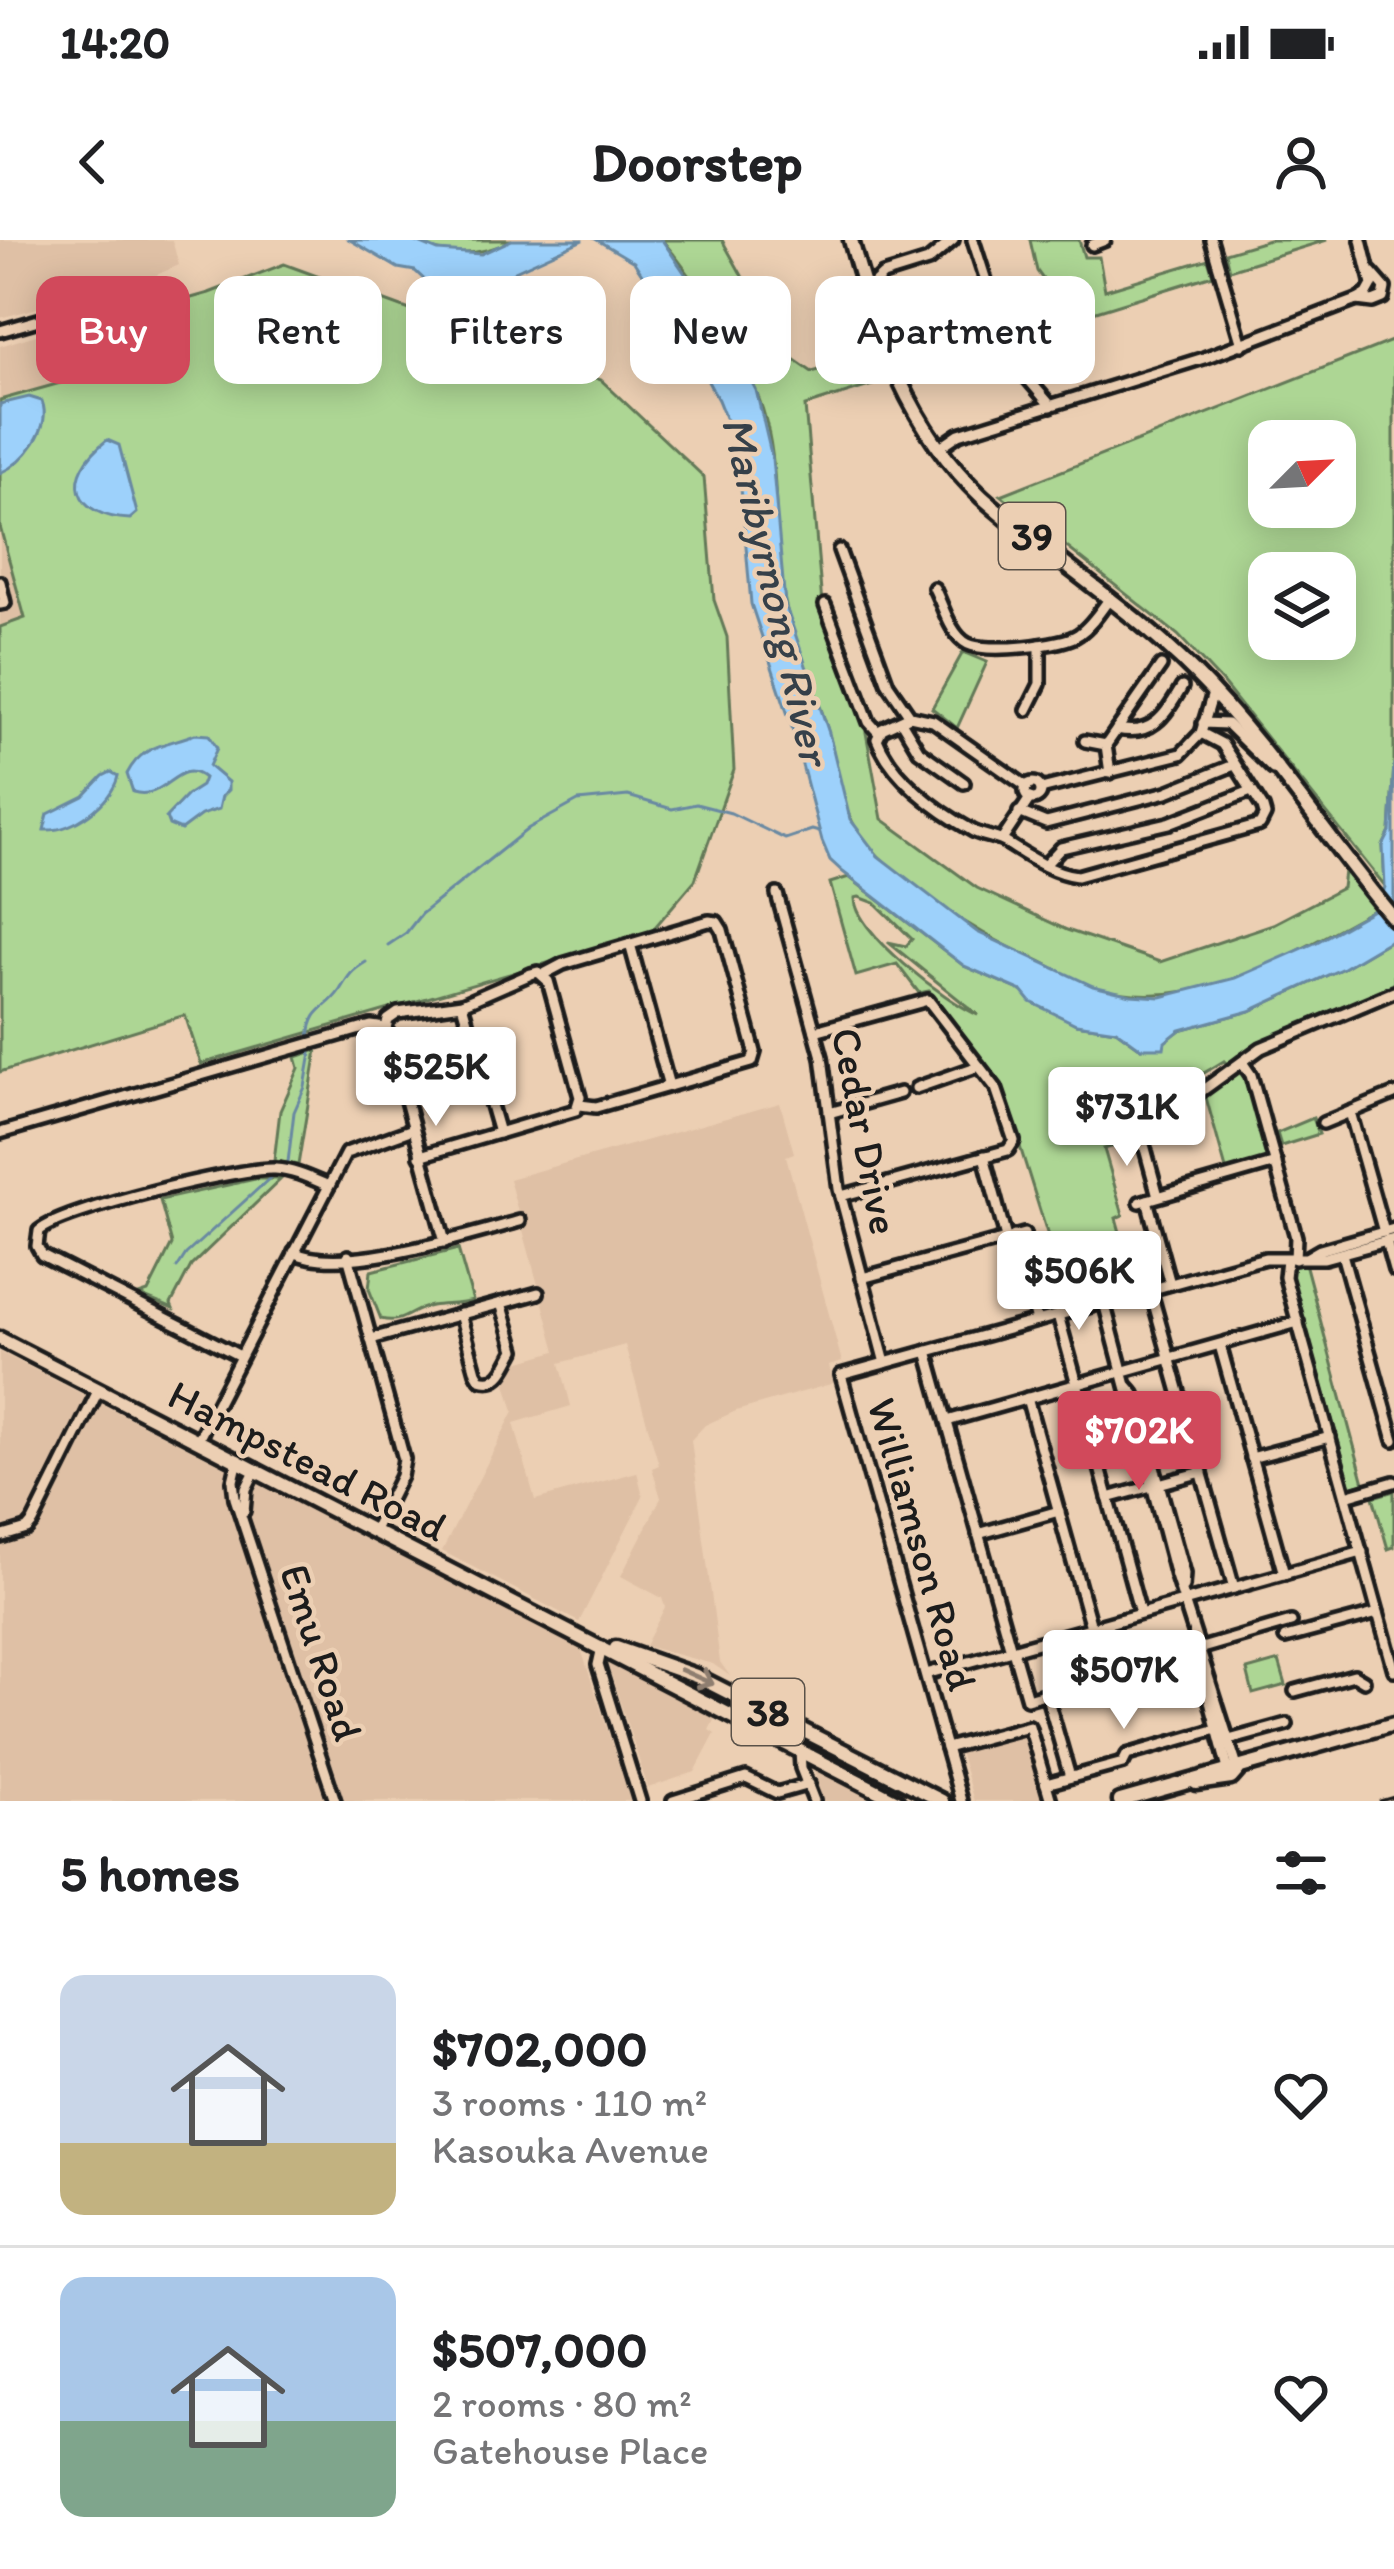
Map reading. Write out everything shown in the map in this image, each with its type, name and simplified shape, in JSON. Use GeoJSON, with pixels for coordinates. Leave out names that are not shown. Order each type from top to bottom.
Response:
{"type":"FeatureCollection","features":[{"type":"Feature","properties":{"kind":"main road","name":"39"},"geometry":{"type":"LineString","coordinates":[[851,240],[862,276]]}},
{"type":"Feature","properties":{"kind":"main road","name":"39"},"geometry":{"type":"LineString","coordinates":[[901,384],[940,447],[980,494],[1111,596],[1211,690],[1394,920]]}},
{"type":"Feature","properties":{"kind":"main road","name":"Hampstead Road"},"geometry":{"type":"LineString","coordinates":[[1,1341],[897,1801]]}},
{"type":"Feature","properties":{"kind":"main road","name":"Hampstead Road"},"geometry":{"type":"LineString","coordinates":[[587,1638],[692,1675],[943,1801]]}},
{"type":"Feature","properties":{"kind":"main road"},"geometry":{"type":"LineString","coordinates":[[1120,1801],[1394,1724]]}},
{"type":"Feature","properties":{"kind":"street"},"geometry":{"type":"LineString","coordinates":[[860,271],[883,275],[928,261],[953,240]]}},
{"type":"Feature","properties":{"kind":"street"},"geometry":{"type":"LineString","coordinates":[[974,240],[1011,359],[1051,406]]}},
{"type":"Feature","properties":{"kind":"street"},"geometry":{"type":"LineString","coordinates":[[1093,245],[1105,240]]}},
{"type":"Feature","properties":{"kind":"street"},"geometry":{"type":"LineString","coordinates":[[1211,240],[1242,345]]}},
{"type":"Feature","properties":{"kind":"street"},"geometry":{"type":"LineString","coordinates":[[940,447],[959,434],[1242,345],[1357,299],[1371,289],[1361,240]]}},
{"type":"Feature","properties":{"kind":"street"},"geometry":{"type":"LineString","coordinates":[[1357,299],[1373,302],[1383,298],[1385,288],[1370,270]]}},
{"type":"Feature","properties":{"kind":"street"},"geometry":{"type":"LineString","coordinates":[[0,331],[36,321]]}},
{"type":"Feature","properties":{"kind":"street"},"geometry":{"type":"LineString","coordinates":[[839,550],[888,684],[919,751],[964,783]]}},
{"type":"Feature","properties":{"kind":"street"},"geometry":{"type":"LineString","coordinates":[[0,582],[3,603]]}},
{"type":"Feature","properties":{"kind":"street"},"geometry":{"type":"LineString","coordinates":[[934,588],[953,629],[969,645],[1058,644],[1081,634],[1111,596]]}},
{"type":"Feature","properties":{"kind":"street"},"geometry":{"type":"LineString","coordinates":[[825,605],[869,722],[878,732],[880,748],[906,781],[972,830],[1003,840],[1070,876],[1253,828],[1265,815],[1216,739],[1202,728]]}},
{"type":"Feature","properties":{"kind":"street"},"geometry":{"type":"LineString","coordinates":[[838,639],[866,628]]}},
{"type":"Feature","properties":{"kind":"street"},"geometry":{"type":"LineString","coordinates":[[1028,710],[1042,674],[1040,645]]}},
{"type":"Feature","properties":{"kind":"street"},"geometry":{"type":"LineString","coordinates":[[1110,773],[1106,745],[1162,666]]}},
{"type":"Feature","properties":{"kind":"street"},"geometry":{"type":"LineString","coordinates":[[1117,729],[1131,732],[1159,723],[1182,687]]}},
{"type":"Feature","properties":{"kind":"street"},"geometry":{"type":"LineString","coordinates":[[1003,840],[1036,784],[1040,789],[1181,754],[1202,728],[1202,712],[1211,690]]}},
{"type":"Feature","properties":{"kind":"street"},"geometry":{"type":"LineString","coordinates":[[878,732],[906,719],[933,722],[1028,792]]}},
{"type":"Feature","properties":{"kind":"street"},"geometry":{"type":"LineString","coordinates":[[1202,728],[1227,724],[1277,773]]}},
{"type":"Feature","properties":{"kind":"street"},"geometry":{"type":"LineString","coordinates":[[1084,740],[1106,745]]}},
{"type":"Feature","properties":{"kind":"street"},"geometry":{"type":"LineString","coordinates":[[1019,812],[1046,823],[1167,792],[1234,765]]}},
{"type":"Feature","properties":{"kind":"street"},"geometry":{"type":"LineString","coordinates":[[1045,865],[1060,848],[1163,824],[1251,790]]}},
{"type":"Feature","properties":{"kind":"street","name":"Cedar Drive"},"geometry":{"type":"LineString","coordinates":[[777,894],[788,911],[815,1030],[841,1196],[885,1363]]}},
{"type":"Feature","properties":{"kind":"street"},"geometry":{"type":"LineString","coordinates":[[420,1156],[571,1113],[580,1105],[596,1107],[755,1058],[718,922],[531,974],[461,1004],[398,1013],[388,1019],[386,1028],[420,1156],[445,1242]]}},
{"type":"Feature","properties":{"kind":"street"},"geometry":{"type":"LineString","coordinates":[[630,944],[669,1086]]}},
{"type":"Feature","properties":{"kind":"street"},"geometry":{"type":"LineString","coordinates":[[544,974],[580,1105]]}},
{"type":"Feature","properties":{"kind":"street"},"geometry":{"type":"LineString","coordinates":[[1170,1284],[1148,1199],[1139,1130],[1156,1124],[1272,1042],[1394,992]]}},
{"type":"Feature","properties":{"kind":"street"},"geometry":{"type":"LineString","coordinates":[[815,1030],[928,1000],[1002,1101],[1013,1141],[1008,1150],[841,1196]]}},
{"type":"Feature","properties":{"kind":"street"},"geometry":{"type":"LineString","coordinates":[[461,1004],[499,1133]]}},
{"type":"Feature","properties":{"kind":"street"},"geometry":{"type":"LineString","coordinates":[[0,1133],[371,1026],[386,1028]]}},
{"type":"Feature","properties":{"kind":"street"},"geometry":{"type":"LineString","coordinates":[[1242,1062],[1251,1075],[1297,1237],[1285,1277],[1394,1670]]}},
{"type":"Feature","properties":{"kind":"street"},"geometry":{"type":"LineString","coordinates":[[916,1088],[979,1066]]}},
{"type":"Feature","properties":{"kind":"street"},"geometry":{"type":"LineString","coordinates":[[1323,1123],[1394,1094]]}},
{"type":"Feature","properties":{"kind":"street"},"geometry":{"type":"LineString","coordinates":[[829,1113],[894,1095],[892,1109]]}},
{"type":"Feature","properties":{"kind":"street"},"geometry":{"type":"LineString","coordinates":[[1350,1112],[1390,1235],[1394,1270]]}},
{"type":"Feature","properties":{"kind":"street"},"geometry":{"type":"LineString","coordinates":[[198,1440],[351,1149],[413,1129]]}},
{"type":"Feature","properties":{"kind":"street"},"geometry":{"type":"LineString","coordinates":[[984,1156],[1015,1236],[1037,1321]]}},
{"type":"Feature","properties":{"kind":"street"},"geometry":{"type":"LineString","coordinates":[[1148,1199],[1276,1162]]}},
{"type":"Feature","properties":{"kind":"street"},"geometry":{"type":"LineString","coordinates":[[239,1356],[42,1255],[37,1246],[39,1232],[56,1221],[160,1190],[257,1169],[294,1173],[329,1186]]}},
{"type":"Feature","properties":{"kind":"street"},"geometry":{"type":"LineString","coordinates":[[295,1252],[320,1261],[418,1250],[520,1221]]}},
{"type":"Feature","properties":{"kind":"street"},"geometry":{"type":"LineString","coordinates":[[885,1363],[1265,1258],[1342,1253],[1390,1235]]}},
{"type":"Feature","properties":{"kind":"street"},"geometry":{"type":"LineString","coordinates":[[1309,1257],[1320,1250],[1390,1235]]}},
{"type":"Feature","properties":{"kind":"street"},"geometry":{"type":"LineString","coordinates":[[862,1278],[1015,1236]]}},
{"type":"Feature","properties":{"kind":"street"},"geometry":{"type":"LineString","coordinates":[[1342,1253],[1394,1440]]}},
{"type":"Feature","properties":{"kind":"street"},"geometry":{"type":"LineString","coordinates":[[348,1256],[404,1459],[401,1477],[374,1530]]}},
{"type":"Feature","properties":{"kind":"street"},"geometry":{"type":"LineString","coordinates":[[1150,1289],[1234,1588]]}},
{"type":"Feature","properties":{"kind":"street"},"geometry":{"type":"LineString","coordinates":[[371,1339],[538,1292]]}},
{"type":"Feature","properties":{"kind":"street"},"geometry":{"type":"LineString","coordinates":[[1104,1302],[1126,1397],[1155,1485],[1217,1730],[1232,1772]]}},
{"type":"Feature","properties":{"kind":"street"},"geometry":{"type":"LineString","coordinates":[[460,1315],[476,1372],[480,1379],[493,1381],[515,1350],[501,1303]]}},
{"type":"Feature","properties":{"kind":"street"},"geometry":{"type":"LineString","coordinates":[[1058,1315],[1140,1613]]}},
{"type":"Feature","properties":{"kind":"street"},"geometry":{"type":"LineString","coordinates":[[947,1421],[1298,1322]]}},
{"type":"Feature","properties":{"kind":"street"},"geometry":{"type":"LineString","coordinates":[[1220,1345],[1284,1574]]}},
{"type":"Feature","properties":{"kind":"street"},"geometry":{"type":"LineString","coordinates":[[927,1352],[1027,1699],[1200,1654],[1292,1622]]}},
{"type":"Feature","properties":{"kind":"street","name":"Williamson Road"},"geometry":{"type":"LineString","coordinates":[[885,1363],[841,1375],[961,1801]]}},
{"type":"Feature","properties":{"kind":"street"},"geometry":{"type":"LineString","coordinates":[[0,1538],[27,1529],[33,1522],[98,1391]]}},
{"type":"Feature","properties":{"kind":"street"},"geometry":{"type":"LineString","coordinates":[[1027,1398],[1091,1627]]}},
{"type":"Feature","properties":{"kind":"street"},"geometry":{"type":"LineString","coordinates":[[1252,1458],[1330,1437]]}},
{"type":"Feature","properties":{"kind":"street","name":"Emu Road"},"geometry":{"type":"LineString","coordinates":[[238,1460],[233,1488],[335,1801]]}},
{"type":"Feature","properties":{"kind":"street","name":"Emu Road"},"geometry":{"type":"LineString","coordinates":[[246,1522],[244,1499],[256,1469]]}},
{"type":"Feature","properties":{"kind":"street"},"geometry":{"type":"LineString","coordinates":[[1108,1498],[1202,1472]]}},
{"type":"Feature","properties":{"kind":"street"},"geometry":{"type":"LineString","coordinates":[[1346,1496],[1394,1482]]}},
{"type":"Feature","properties":{"kind":"street"},"geometry":{"type":"LineString","coordinates":[[978,1534],[1058,1511]]}},
{"type":"Feature","properties":{"kind":"street"},"geometry":{"type":"LineString","coordinates":[[926,1674],[1184,1596],[1234,1588],[1362,1552]]}},
{"type":"Feature","properties":{"kind":"street"},"geometry":{"type":"LineString","coordinates":[[1285,1638],[1378,1613]]}},
{"type":"Feature","properties":{"kind":"street"},"geometry":{"type":"LineString","coordinates":[[602,1647],[598,1665],[640,1801]]}},
{"type":"Feature","properties":{"kind":"street"},"geometry":{"type":"LineString","coordinates":[[1200,1654],[1229,1740],[1232,1772]]}},
{"type":"Feature","properties":{"kind":"street"},"geometry":{"type":"LineString","coordinates":[[1295,1691],[1354,1675],[1364,1681]]}},
{"type":"Feature","properties":{"kind":"street"},"geometry":{"type":"LineString","coordinates":[[1046,1693],[1070,1777]]}},
{"type":"Feature","properties":{"kind":"street"},"geometry":{"type":"LineString","coordinates":[[1229,1740],[1287,1724]]}},
{"type":"Feature","properties":{"kind":"street"},"geometry":{"type":"LineString","coordinates":[[946,1748],[1029,1726],[1051,1801]]}},
{"type":"Feature","properties":{"kind":"street"},"geometry":{"type":"LineString","coordinates":[[1046,1784],[1217,1730]]}},
{"type":"Feature","properties":{"kind":"street"},"geometry":{"type":"LineString","coordinates":[[800,1751],[809,1784]]}},
{"type":"Feature","properties":{"kind":"street"},"geometry":{"type":"LineString","coordinates":[[814,1801],[807,1766],[815,1759]]}},
{"type":"Feature","properties":{"kind":"street"},"geometry":{"type":"LineString","coordinates":[[674,1801],[746,1778],[777,1793],[809,1784]]}},
{"type":"Feature","properties":{"kind":"shaded area"},"geometry":{"type":"Polygon","coordinates":[[[0,240],[172,240],[179,265],[154,276],[36,276],[36,308],[0,318],[0,240]]]}},
{"type":"Feature","properties":{"kind":"shaded area"},"geometry":{"type":"Polygon","coordinates":[[[36,335],[36,384],[58,384],[0,400],[0,346],[36,335]]]}},
{"type":"Feature","properties":{"kind":"shaded area"},"geometry":{"type":"Polygon","coordinates":[[[0,527],[25,619],[0,627],[0,527]]]}},
{"type":"Feature","properties":{"kind":"shaded area"},"geometry":{"type":"Polygon","coordinates":[[[780,1103],[794,1153],[786,1156],[842,1362],[829,1366],[834,1383],[736,1411],[705,1425],[691,1440],[720,1662],[730,1676],[713,1664],[645,1646],[665,1607],[662,1598],[621,1576],[661,1498],[652,1468],[659,1465],[625,1345],[560,1363],[571,1406],[514,1423],[535,1500],[637,1472],[643,1496],[579,1622],[442,1551],[514,1411],[506,1383],[518,1362],[556,1351],[509,1179],[780,1103]]]}},
{"type":"Feature","properties":{"kind":"shaded area"},"geometry":{"type":"Polygon","coordinates":[[[0,1352],[581,1649],[631,1801],[0,1801],[0,1352]]]}},
{"type":"Feature","properties":{"kind":"shaded area"},"geometry":{"type":"Polygon","coordinates":[[[607,1662],[715,1718],[709,1730],[715,1734],[695,1772],[648,1788],[607,1662]]]}},
{"type":"Feature","properties":{"kind":"shaded area"},"geometry":{"type":"Polygon","coordinates":[[[1027,1729],[1047,1801],[974,1801],[958,1748],[1027,1729]]]}},
{"type":"Feature","properties":{"kind":"shaded area"},"geometry":{"type":"Polygon","coordinates":[[[813,1767],[873,1801],[822,1801],[813,1767]]]}},
{"type":"Feature","properties":{"kind":"green space"},"geometry":{"type":"Polygon","coordinates":[[[412,240],[512,240],[462,253],[436,250],[412,240]]]}},
{"type":"Feature","properties":{"kind":"green space"},"geometry":{"type":"Polygon","coordinates":[[[662,240],[722,240],[742,276],[690,276],[662,240]]]}},
{"type":"Feature","properties":{"kind":"green space"},"geometry":{"type":"Polygon","coordinates":[[[1030,240],[1079,240],[1084,257],[1099,257],[1105,290],[1208,259],[1213,275],[1095,311],[1095,276],[1041,276],[1030,240]]]}},
{"type":"Feature","properties":{"kind":"green space"},"geometry":{"type":"Polygon","coordinates":[[[1269,240],[1327,240],[1229,270],[1225,253],[1269,240]]]}},
{"type":"Feature","properties":{"kind":"green space"},"geometry":{"type":"Polygon","coordinates":[[[284,264],[317,276],[253,276],[284,264]]]}},
{"type":"Feature","properties":{"kind":"green space"},"geometry":{"type":"Polygon","coordinates":[[[214,291],[214,384],[382,384],[382,300],[406,309],[406,384],[605,384],[704,477],[714,600],[727,637],[734,770],[695,880],[650,933],[201,1064],[185,1015],[0,1072],[0,627],[25,618],[0,527],[0,400],[57,384],[190,384],[190,298],[214,291]]]}},
{"type":"Feature","properties":{"kind":"green space"},"geometry":{"type":"Polygon","coordinates":[[[1394,340],[1394,763],[1390,832],[1383,846],[1385,886],[1222,682],[1178,635],[1001,495],[1394,340]]]}},
{"type":"Feature","properties":{"kind":"green space"},"geometry":{"type":"Polygon","coordinates":[[[791,357],[815,371],[815,384],[876,384],[805,406],[822,604],[865,727],[882,819],[977,888],[1067,930],[1160,962],[1273,924],[1342,888],[1344,871],[1375,909],[1240,976],[1169,994],[1132,994],[1086,984],[983,933],[904,879],[863,838],[846,808],[828,731],[789,618],[781,580],[771,443],[752,384],[791,384],[791,357]]]}},
{"type":"Feature","properties":{"kind":"green space"},"geometry":{"type":"Polygon","coordinates":[[[963,652],[987,662],[957,728],[932,708],[963,652]]]}},
{"type":"Feature","properties":{"kind":"green space"},"geometry":{"type":"Polygon","coordinates":[[[849,877],[964,966],[1022,991],[1076,1024],[1116,1030],[1141,1048],[1164,1042],[1180,1030],[1250,1011],[1343,968],[1394,938],[1394,989],[1262,1042],[1229,1066],[1224,1061],[1146,1108],[1134,1108],[1138,1139],[1104,1149],[1123,1215],[1116,1218],[1134,1282],[1068,1300],[1001,1086],[929,991],[919,993],[897,964],[856,976],[830,883],[849,877]],[[855,898],[869,929],[885,947],[925,981],[978,1015],[888,942],[906,946],[912,939],[875,903],[855,898]]]}},
{"type":"Feature","properties":{"kind":"green space"},"geometry":{"type":"Polygon","coordinates":[[[317,1050],[298,1165],[274,1161],[280,1111],[299,1068],[296,1057],[317,1050]]]}},
{"type":"Feature","properties":{"kind":"green space"},"geometry":{"type":"Polygon","coordinates":[[[1242,1069],[1272,1160],[1227,1173],[1205,1094],[1242,1069]]]}},
{"type":"Feature","properties":{"kind":"green space"},"geometry":{"type":"Polygon","coordinates":[[[1313,1118],[1319,1134],[1281,1146],[1277,1133],[1313,1118]]]}},
{"type":"Feature","properties":{"kind":"green space"},"geometry":{"type":"Polygon","coordinates":[[[255,1179],[281,1179],[191,1266],[171,1304],[173,1309],[139,1295],[148,1292],[172,1244],[160,1200],[255,1179]]]}},
{"type":"Feature","properties":{"kind":"green space"},"geometry":{"type":"Polygon","coordinates":[[[458,1249],[473,1301],[424,1308],[395,1320],[381,1319],[369,1289],[371,1271],[458,1249]]]}},
{"type":"Feature","properties":{"kind":"green space"},"geometry":{"type":"Polygon","coordinates":[[[1305,1263],[1364,1483],[1351,1487],[1290,1270],[1305,1263]]]}},
{"type":"Feature","properties":{"kind":"green space"},"geometry":{"type":"Polygon","coordinates":[[[1394,1491],[1394,1547],[1388,1549],[1373,1497],[1394,1491]]]}},
{"type":"Feature","properties":{"kind":"green space"},"geometry":{"type":"Polygon","coordinates":[[[1279,1661],[1286,1685],[1253,1694],[1247,1670],[1279,1661]]]}},
{"type":"Feature","properties":{"kind":"water"},"geometry":{"type":"Polygon","coordinates":[[[350,240],[412,240],[438,251],[481,254],[512,240],[583,240],[508,276],[420,276],[350,240]]]}},
{"type":"Feature","properties":{"kind":"water"},"geometry":{"type":"Polygon","coordinates":[[[597,240],[662,240],[687,276],[643,276],[634,262],[597,240]]]}},
{"type":"Feature","properties":{"kind":"water","name":"Maribyrnong River"},"geometry":{"type":"Polygon","coordinates":[[[709,384],[753,384],[756,390],[772,458],[785,604],[829,733],[850,819],[878,856],[977,932],[1093,986],[1161,997],[1235,978],[1317,942],[1377,908],[1385,887],[1383,846],[1390,832],[1394,763],[1394,938],[1343,968],[1250,1011],[1180,1030],[1164,1048],[1141,1048],[1116,1030],[1076,1024],[1031,1002],[1022,991],[964,966],[843,872],[830,860],[822,841],[792,727],[751,604],[741,488],[730,430],[709,384]]]}},
{"type":"Feature","properties":{"kind":"water"},"geometry":{"type":"Polygon","coordinates":[[[29,397],[42,401],[40,433],[27,453],[0,473],[0,404],[29,397]]]}},
{"type":"Feature","properties":{"kind":"water"},"geometry":{"type":"Polygon","coordinates":[[[107,440],[119,445],[137,513],[130,519],[95,510],[80,492],[83,467],[107,440]]]}},
{"type":"Feature","properties":{"kind":"water"},"geometry":{"type":"Polygon","coordinates":[[[195,734],[209,735],[217,748],[209,766],[228,782],[228,790],[219,809],[181,830],[169,825],[166,817],[204,778],[187,772],[144,793],[133,792],[127,774],[148,751],[195,734]]]}},
{"type":"Feature","properties":{"kind":"water"},"geometry":{"type":"Polygon","coordinates":[[[111,772],[118,776],[100,805],[79,821],[44,830],[48,814],[84,796],[111,772]]]}},
{"type":"Feature","properties":{"kind":"water"},"geometry":{"type":"Polygon","coordinates":[[[1099,1091],[1116,1101],[1113,1111],[1080,1129],[1069,1129],[1065,1123],[1073,1105],[1099,1091]]]}},
{"type":"Feature","properties":{"kind":"waterway"},"geometry":{"type":"LineString","coordinates":[[388,945],[529,828],[578,801],[628,796],[672,809],[696,804],[731,813],[785,839],[819,832]]}},
{"type":"Feature","properties":{"kind":"waterway"},"geometry":{"type":"LineString","coordinates":[[309,1037],[316,1014],[366,962]]}},
{"type":"Feature","properties":{"kind":"waterway"},"geometry":{"type":"LineString","coordinates":[[288,1162],[294,1112],[305,1087],[311,1053]]}},
{"type":"Feature","properties":{"kind":"waterway"},"geometry":{"type":"LineString","coordinates":[[177,1268],[186,1254],[270,1178]]}},
{"type":"Feature","properties":{"kind":"tram line"},"geometry":{"type":"LineString","coordinates":[[1380,1801],[1394,1797]]}}]}
